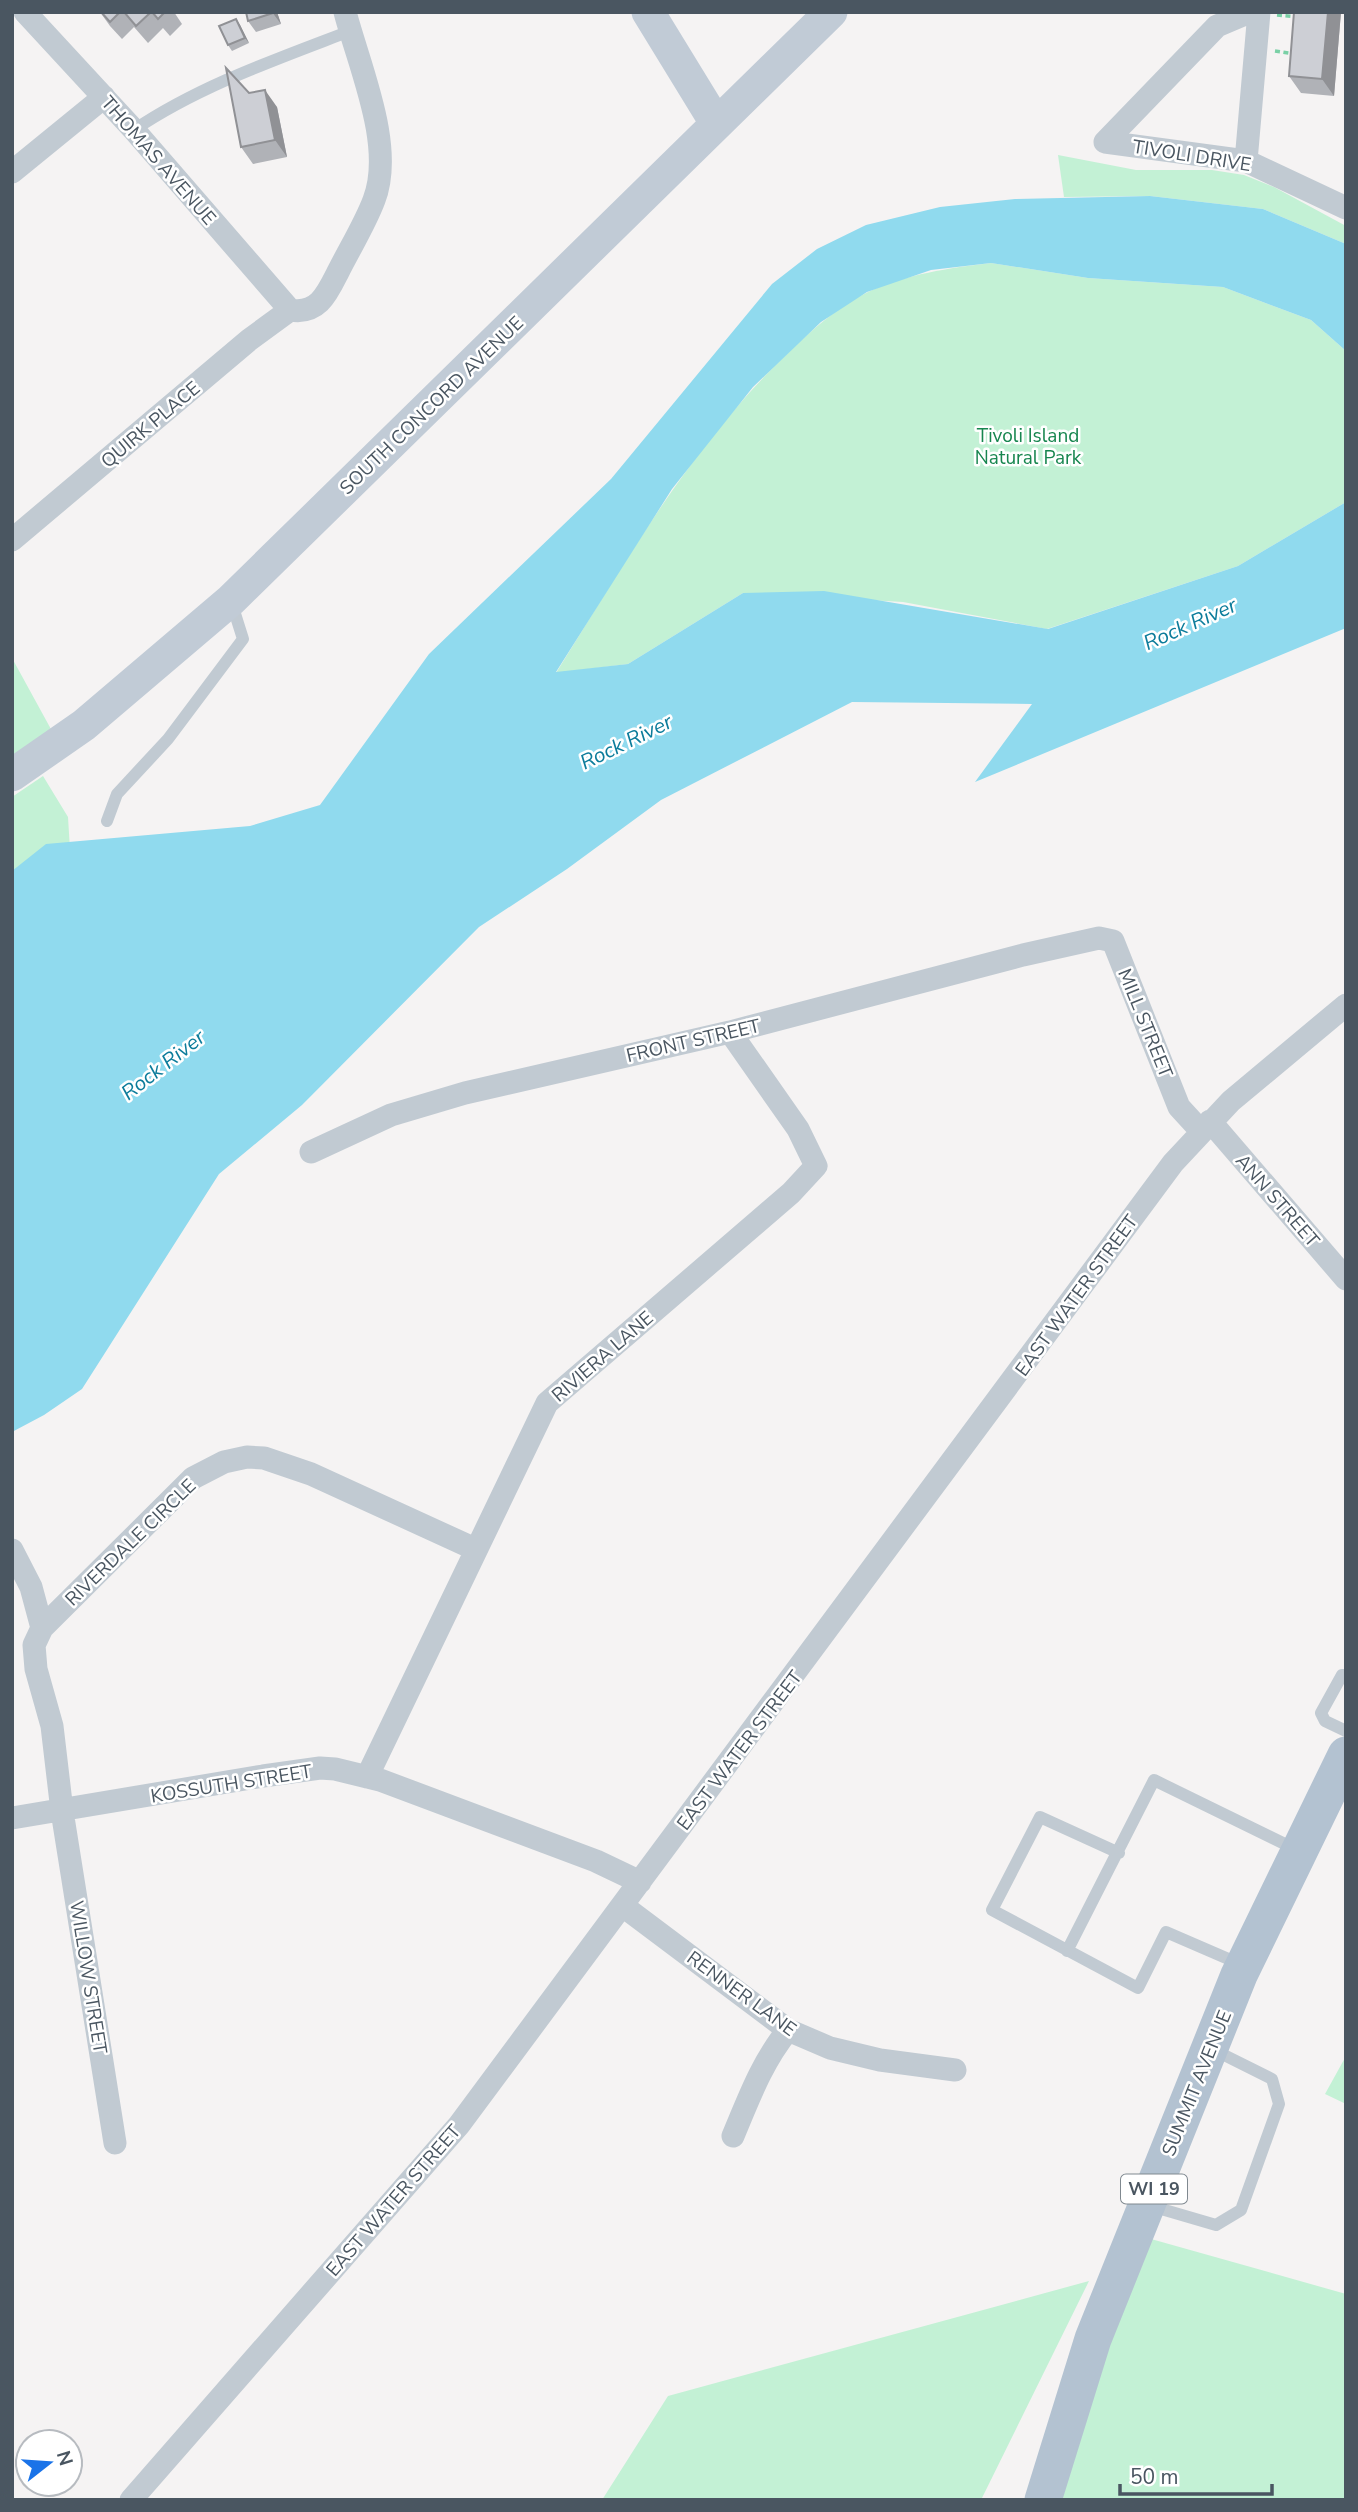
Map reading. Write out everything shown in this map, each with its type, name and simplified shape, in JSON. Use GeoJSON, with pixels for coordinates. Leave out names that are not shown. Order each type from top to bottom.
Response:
{"type":"FeatureCollection","features":[{"type":"Feature","properties":{"kind":"main road","name":"SUMMIT AVENUE"},"geometry":{"type":"LineString","coordinates":[[1043,2500],[1093,2339],[1210,2048],[1244,1966],[1346,1755]]}},
{"type":"Feature","properties":{"kind":"street","name":"THOMAS AVENUE"},"geometry":{"type":"LineString","coordinates":[[25,12],[134,130],[290,310]]}},
{"type":"Feature","properties":{"kind":"street"},"geometry":{"type":"LineString","coordinates":[[648,12],[716,123]]}},
{"type":"Feature","properties":{"kind":"street","name":"SOUTH CONCORD AVENUE"},"geometry":{"type":"LineString","coordinates":[[12,775],[84,725],[231,600],[831,12]]}},
{"type":"Feature","properties":{"kind":"street"},"geometry":{"type":"LineString","coordinates":[[1246,161],[1256,49],[1256,13]]}},
{"type":"Feature","properties":{"kind":"street","name":"TIVOLI DRIVE"},"geometry":{"type":"LineString","coordinates":[[1256,13],[1217,26],[1105,142],[1246,161],[1346,208]]}},
{"type":"Feature","properties":{"kind":"street"},"geometry":{"type":"LineString","coordinates":[[290,310],[303,313],[317,307],[338,272],[374,200],[379,183],[379,138],[347,22]]}},
{"type":"Feature","properties":{"kind":"street"},"geometry":{"type":"LineString","coordinates":[[12,172],[104,97]]}},
{"type":"Feature","properties":{"kind":"street","name":"QUIRK PLACE"},"geometry":{"type":"LineString","coordinates":[[12,541],[249,340],[290,310]]}},
{"type":"Feature","properties":{"kind":"street","name":"MILL STREET"},"geometry":{"type":"LineString","coordinates":[[1080,942],[1099,938],[1113,941],[1179,1107],[1205,1126]]}},
{"type":"Feature","properties":{"kind":"street","name":"FRONT STREET"},"geometry":{"type":"LineString","coordinates":[[311,1152],[391,1115],[465,1093],[730,1032],[1080,942]]}},
{"type":"Feature","properties":{"kind":"street","name":"EAST WATER STREET"},"geometry":{"type":"LineString","coordinates":[[131,2500],[439,2149],[623,1906],[1173,1163],[1205,1126],[1346,1005]]}},
{"type":"Feature","properties":{"kind":"street","name":"RIVIERA LANE"},"geometry":{"type":"LineString","coordinates":[[367,1777],[547,1404],[791,1194],[816,1166],[798,1129],[730,1032]]}},
{"type":"Feature","properties":{"kind":"street","name":"ANN STREET"},"geometry":{"type":"LineString","coordinates":[[1205,1126],[1346,1279]]}},
{"type":"Feature","properties":{"kind":"street","name":"RIVERDALE CIRCLE"},"geometry":{"type":"LineString","coordinates":[[41,1628],[193,1478],[225,1462],[247,1457],[264,1458],[311,1474],[475,1549]]}},
{"type":"Feature","properties":{"kind":"street"},"geometry":{"type":"LineString","coordinates":[[12,1550],[31,1587],[41,1628],[34,1645],[37,1669],[52,1726],[62,1811]]}},
{"type":"Feature","properties":{"kind":"street","name":"KOSSUTH STREET"},"geometry":{"type":"LineString","coordinates":[[12,1818],[320,1768],[367,1777],[596,1861],[640,1882]]}},
{"type":"Feature","properties":{"kind":"street","name":"WILLOW STREET"},"geometry":{"type":"LineString","coordinates":[[62,1811],[115,2143]]}},
{"type":"Feature","properties":{"kind":"street","name":"RENNER LANE"},"geometry":{"type":"LineString","coordinates":[[623,1906],[789,2030],[830,2048],[880,2060],[955,2070]]}},
{"type":"Feature","properties":{"kind":"street"},"geometry":{"type":"LineString","coordinates":[[733,2136],[758,2075],[771,2051],[789,2030]]}},
{"type":"Feature","properties":{"kind":"lane"},"geometry":{"type":"LineString","coordinates":[[134,130],[157,114],[347,22]]}},
{"type":"Feature","properties":{"kind":"lane"},"geometry":{"type":"LineString","coordinates":[[107,821],[117,794],[168,739],[243,639],[231,600]]}},
{"type":"Feature","properties":{"kind":"lane"},"geometry":{"type":"LineString","coordinates":[[1346,1675],[1342,1675],[1321,1713],[1325,1721],[1346,1731]]}},
{"type":"Feature","properties":{"kind":"lane"},"geometry":{"type":"LineString","coordinates":[[1067,1951],[1154,1780],[1300,1852]]}},
{"type":"Feature","properties":{"kind":"lane"},"geometry":{"type":"LineString","coordinates":[[1119,1853],[1041,1817],[992,1910],[1138,1988],[1166,1931],[1244,1966]]}},
{"type":"Feature","properties":{"kind":"lane"},"geometry":{"type":"LineString","coordinates":[[1147,2205],[1216,2225],[1241,2210],[1279,2104],[1272,2080],[1210,2048]]}},
{"type":"Feature","properties":{"kind":"path"},"geometry":{"type":"LineString","coordinates":[[1256,13],[1307,18]]}},
{"type":"Feature","properties":{"kind":"path"},"geometry":{"type":"LineString","coordinates":[[1256,49],[1304,55]]}},
{"type":"Feature","properties":{"kind":"green space"},"geometry":{"type":"Polygon","coordinates":[[[1058,155],[1136,170],[1212,170],[1244,175],[1274,187],[1346,226],[1346,244],[1263,209],[1150,196],[1064,197],[1058,155]]]}},
{"type":"Feature","properties":{"kind":"green space","name":"Tivoli Island Natural Park"},"geometry":{"type":"Polygon","coordinates":[[[991,263],[1088,278],[1223,287],[1311,320],[1346,351],[1346,502],[1238,566],[1047,629],[903,602],[743,593],[628,664],[556,673],[662,505],[691,465],[753,388],[797,344],[846,304],[868,292],[928,273],[991,263]]]}},
{"type":"Feature","properties":{"kind":"green space"},"geometry":{"type":"Polygon","coordinates":[[[12,658],[52,731],[12,757],[12,658]]]}},
{"type":"Feature","properties":{"kind":"green space"},"geometry":{"type":"Polygon","coordinates":[[[43,776],[68,817],[71,866],[12,910],[12,797],[43,776]]]}},
{"type":"Feature","properties":{"kind":"green space"},"geometry":{"type":"Polygon","coordinates":[[[1346,2056],[1346,2104],[1325,2094],[1346,2056]]]}},
{"type":"Feature","properties":{"kind":"green space"},"geometry":{"type":"Polygon","coordinates":[[[1144,2237],[1346,2294],[1346,2500],[1053,2500],[1144,2237]]]}},
{"type":"Feature","properties":{"kind":"green space"},"geometry":{"type":"Polygon","coordinates":[[[1089,2281],[981,2500],[602,2500],[668,2396],[1089,2281]]]}},
{"type":"Feature","properties":{"kind":"water","name":"Rock River"},"geometry":{"type":"Polygon","coordinates":[[[1150,196],[1263,209],[1346,244],[1346,351],[1311,320],[1223,287],[1088,278],[991,263],[931,270],[867,292],[821,322],[753,387],[672,489],[556,672],[628,664],[743,593],[824,591],[1048,629],[1238,566],[1346,502],[1346,628],[975,782],[1032,704],[852,702],[661,800],[567,869],[479,927],[302,1105],[219,1174],[82,1389],[44,1415],[12,1432],[12,871],[46,844],[250,826],[320,805],[429,654],[611,479],[772,284],[817,249],[866,225],[940,207],[1015,199],[1150,196]]]}},
{"type":"Feature","properties":{"kind":"building"},"geometry":{"type":"Polygon","coordinates":[[[101,12],[120,12],[110,22],[101,12]]]}},
{"type":"Feature","properties":{"kind":"building"},"geometry":{"type":"Polygon","coordinates":[[[124,12],[151,12],[136,26],[124,12]]]}},
{"type":"Feature","properties":{"kind":"building"},"geometry":{"type":"Polygon","coordinates":[[[152,12],[165,12],[158,19],[152,12]]]}},
{"type":"Feature","properties":{"kind":"building"},"geometry":{"type":"Polygon","coordinates":[[[246,12],[272,12],[273,13],[248,21],[246,12]]]}},
{"type":"Feature","properties":{"kind":"building"},"geometry":{"type":"Polygon","coordinates":[[[1294,12],[1328,12],[1322,79],[1289,76],[1294,12]]]}},
{"type":"Feature","properties":{"kind":"building"},"geometry":{"type":"Polygon","coordinates":[[[236,19],[245,38],[228,45],[219,26],[236,19]]]}},
{"type":"Feature","properties":{"kind":"building"},"geometry":{"type":"Polygon","coordinates":[[[226,68],[249,93],[265,90],[275,140],[241,147],[226,68]]]}}]}
